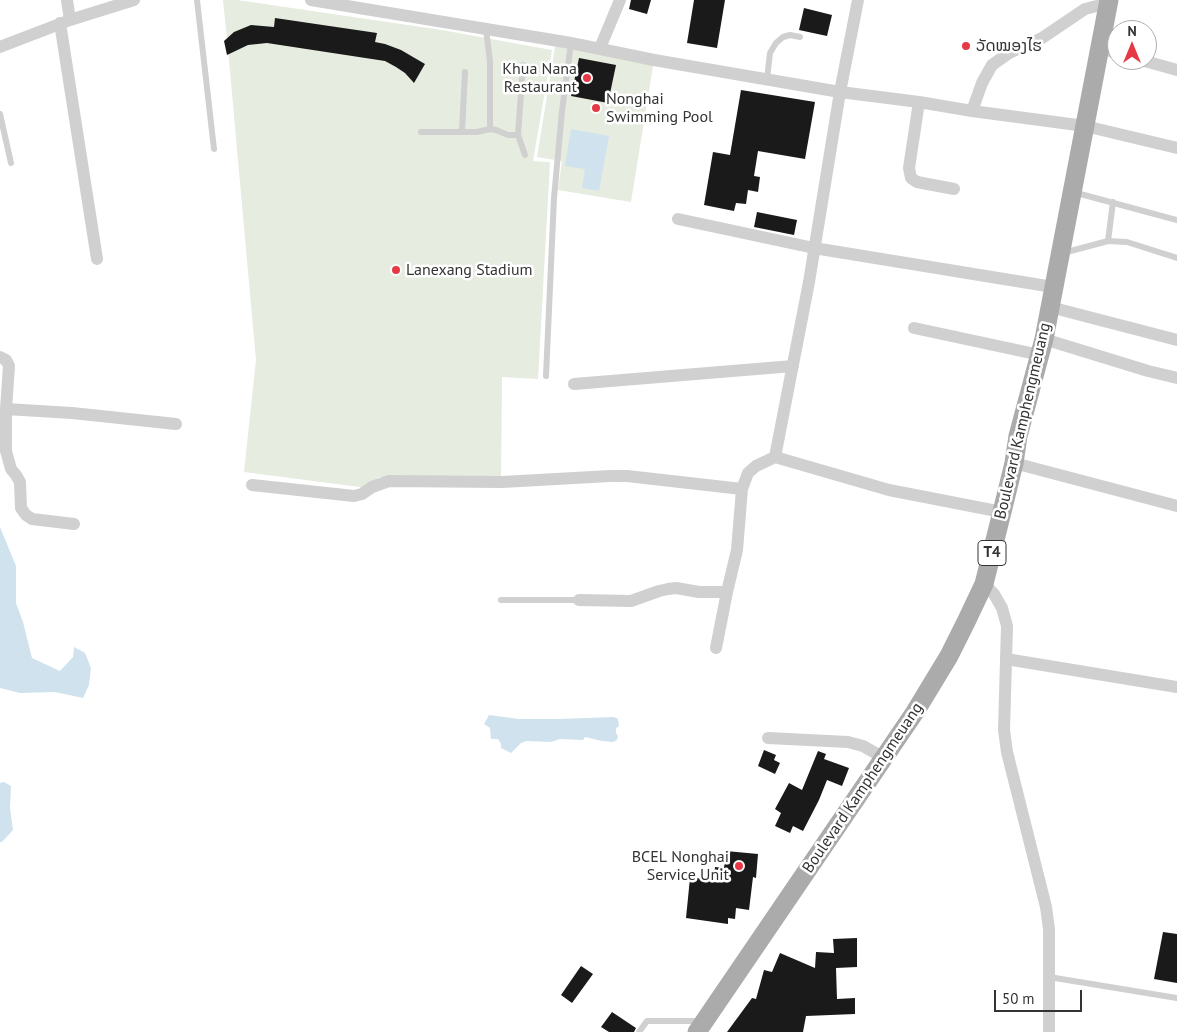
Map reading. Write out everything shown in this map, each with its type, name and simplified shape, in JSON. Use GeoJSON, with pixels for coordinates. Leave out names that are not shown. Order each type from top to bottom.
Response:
{"type":"FeatureCollection","features":[{"type":"Feature","properties":{"kind":"main road","name":"Boulevard Kamphengmeuang"},"geometry":{"type":"LineString","coordinates":[[1109,2],[1109,20]]}},
{"type":"Feature","properties":{"kind":"main road","name":"Boulevard Kamphengmeuang"},"geometry":{"type":"LineString","coordinates":[[701,1026],[916,712],[949,656],[984,584],[1014,463],[1018,436],[1042,347],[1085,126],[1107,54]]}},
{"type":"Feature","properties":{"kind":"street"},"geometry":{"type":"LineString","coordinates":[[67,0],[65,22],[98,259]]}},
{"type":"Feature","properties":{"kind":"street"},"geometry":{"type":"LineString","coordinates":[[0,47],[65,22],[134,0]]}},
{"type":"Feature","properties":{"kind":"street"},"geometry":{"type":"LineString","coordinates":[[311,0],[600,48],[654,60],[840,92],[1085,126],[1177,148]]}},
{"type":"Feature","properties":{"kind":"street"},"geometry":{"type":"LineString","coordinates":[[600,48],[620,0]]}},
{"type":"Feature","properties":{"kind":"street"},"geometry":{"type":"LineString","coordinates":[[775,457],[809,282],[840,92],[858,0]]}},
{"type":"Feature","properties":{"kind":"street"},"geometry":{"type":"LineString","coordinates":[[972,111],[982,83],[992,65],[1009,53],[1042,38],[1085,9],[1109,2]]}},
{"type":"Feature","properties":{"kind":"street"},"geometry":{"type":"LineString","coordinates":[[1157,64],[1177,70]]}},
{"type":"Feature","properties":{"kind":"street"},"geometry":{"type":"LineString","coordinates":[[919,102],[909,168],[911,178],[917,182],[954,189]]}},
{"type":"Feature","properties":{"kind":"street"},"geometry":{"type":"LineString","coordinates":[[678,219],[814,248],[1054,287]]}},
{"type":"Feature","properties":{"kind":"street"},"geometry":{"type":"LineString","coordinates":[[1050,307],[1177,340]]}},
{"type":"Feature","properties":{"kind":"street"},"geometry":{"type":"LineString","coordinates":[[914,328],[1042,347],[1177,378]]}},
{"type":"Feature","properties":{"kind":"street"},"geometry":{"type":"LineString","coordinates":[[0,357],[6,360],[8,366],[6,451],[11,468],[20,482],[21,508],[32,519],[74,524]]}},
{"type":"Feature","properties":{"kind":"street"},"geometry":{"type":"LineString","coordinates":[[574,384],[793,366]]}},
{"type":"Feature","properties":{"kind":"street"},"geometry":{"type":"LineString","coordinates":[[6,409],[72,413],[176,424]]}},
{"type":"Feature","properties":{"kind":"street"},"geometry":{"type":"LineString","coordinates":[[716,648],[737,550],[742,489],[748,473],[756,466],[775,457],[889,490],[1002,512]]}},
{"type":"Feature","properties":{"kind":"street"},"geometry":{"type":"LineString","coordinates":[[1014,463],[1177,506]]}},
{"type":"Feature","properties":{"kind":"street"},"geometry":{"type":"LineString","coordinates":[[252,485],[354,496],[389,482],[502,482],[627,476],[742,489]]}},
{"type":"Feature","properties":{"kind":"street"},"geometry":{"type":"LineString","coordinates":[[984,584],[994,594],[1002,608],[1007,626],[1004,730],[1007,752],[1046,907],[1049,930],[1049,1032]]}},
{"type":"Feature","properties":{"kind":"street"},"geometry":{"type":"LineString","coordinates":[[579,600],[631,602],[659,591],[676,588],[698,592],[727,592]]}},
{"type":"Feature","properties":{"kind":"street"},"geometry":{"type":"LineString","coordinates":[[1006,659],[1177,688]]}},
{"type":"Feature","properties":{"kind":"street"},"geometry":{"type":"LineString","coordinates":[[768,738],[848,742],[863,746],[884,758]]}},
{"type":"Feature","properties":{"kind":"lane"},"geometry":{"type":"LineString","coordinates":[[197,0],[214,149]]}},
{"type":"Feature","properties":{"kind":"lane"},"geometry":{"type":"LineString","coordinates":[[486,30],[490,62],[490,129]]}},
{"type":"Feature","properties":{"kind":"lane"},"geometry":{"type":"LineString","coordinates":[[767,80],[770,53],[776,43],[783,37],[790,35],[800,37]]}},
{"type":"Feature","properties":{"kind":"lane"},"geometry":{"type":"LineString","coordinates":[[546,376],[554,198],[562,111],[571,43]]}},
{"type":"Feature","properties":{"kind":"lane"},"geometry":{"type":"LineString","coordinates":[[523,65],[518,135],[525,155]]}},
{"type":"Feature","properties":{"kind":"lane"},"geometry":{"type":"LineString","coordinates":[[462,132],[465,72]]}},
{"type":"Feature","properties":{"kind":"lane"},"geometry":{"type":"LineString","coordinates":[[0,114],[11,162]]}},
{"type":"Feature","properties":{"kind":"lane"},"geometry":{"type":"LineString","coordinates":[[421,132],[477,132],[490,129],[508,135],[518,135]]}},
{"type":"Feature","properties":{"kind":"lane"},"geometry":{"type":"LineString","coordinates":[[1072,192],[1177,220]]}},
{"type":"Feature","properties":{"kind":"lane"},"geometry":{"type":"LineString","coordinates":[[1108,241],[1113,202]]}},
{"type":"Feature","properties":{"kind":"lane"},"geometry":{"type":"LineString","coordinates":[[1060,254],[1108,241],[1127,242],[1177,258]]}},
{"type":"Feature","properties":{"kind":"lane"},"geometry":{"type":"LineString","coordinates":[[501,600],[579,600]]}},
{"type":"Feature","properties":{"kind":"lane"},"geometry":{"type":"LineString","coordinates":[[1049,977],[1177,998]]}},
{"type":"Feature","properties":{"kind":"lane"},"geometry":{"type":"LineString","coordinates":[[639,1032],[647,1021],[701,1026]]}},
{"type":"Feature","properties":{"kind":"shaded area","name":"Lanexang Stadium"},"geometry":{"type":"Polygon","coordinates":[[[223,0],[237,0],[442,30],[552,50],[533,161],[550,162],[538,379],[502,377],[501,477],[379,477],[367,488],[244,472],[256,360],[223,0]]]}},
{"type":"Feature","properties":{"kind":"shaded area","name":"Nonghai Swimming Pool"},"geometry":{"type":"Polygon","coordinates":[[[556,41],[654,60],[631,202],[558,190],[562,161],[537,157],[556,41]]]}},
{"type":"Feature","properties":{"kind":"water"},"geometry":{"type":"Polygon","coordinates":[[[571,129],[609,136],[599,191],[582,188],[585,169],[565,166],[571,129]]]}},
{"type":"Feature","properties":{"kind":"water"},"geometry":{"type":"Polygon","coordinates":[[[0,527],[16,566],[16,603],[32,658],[60,671],[73,657],[74,647],[85,653],[91,668],[89,685],[83,698],[55,692],[20,693],[0,688],[0,527]]]}},
{"type":"Feature","properties":{"kind":"water"},"geometry":{"type":"Polygon","coordinates":[[[489,715],[519,719],[614,717],[618,719],[619,726],[616,728],[616,733],[618,736],[617,740],[613,742],[585,737],[583,740],[526,741],[521,743],[511,753],[501,748],[498,739],[491,739],[490,728],[484,724],[489,715]]]}},
{"type":"Feature","properties":{"kind":"water"},"geometry":{"type":"Polygon","coordinates":[[[4,782],[11,786],[10,808],[13,830],[0,842],[0,783],[4,782]]]}},
{"type":"Feature","properties":{"kind":"building"},"geometry":{"type":"Polygon","coordinates":[[[631,0],[651,0],[647,14],[629,9],[631,0]]]}},
{"type":"Feature","properties":{"kind":"building"},"geometry":{"type":"Polygon","coordinates":[[[694,0],[725,0],[717,48],[687,43],[694,0]]]}},
{"type":"Feature","properties":{"kind":"building"},"geometry":{"type":"Polygon","coordinates":[[[804,8],[832,15],[827,36],[799,30],[804,8]]]}},
{"type":"Feature","properties":{"kind":"building"},"geometry":{"type":"Polygon","coordinates":[[[275,18],[377,33],[375,42],[401,50],[425,64],[414,83],[405,73],[385,61],[267,43],[248,45],[227,55],[224,41],[234,32],[251,25],[274,27],[275,18]]]}},
{"type":"Feature","properties":{"kind":"building"},"geometry":{"type":"Polygon","coordinates":[[[579,58],[616,65],[608,103],[571,96],[579,58]]]}},
{"type":"Feature","properties":{"kind":"building"},"geometry":{"type":"Polygon","coordinates":[[[741,90],[815,102],[805,159],[758,151],[754,176],[760,177],[758,192],[748,190],[746,204],[736,203],[734,211],[704,205],[713,152],[730,155],[741,90]]]}},
{"type":"Feature","properties":{"kind":"building"},"geometry":{"type":"Polygon","coordinates":[[[757,212],[797,220],[794,235],[754,227],[757,212]]]}},
{"type":"Feature","properties":{"kind":"building"},"geometry":{"type":"Polygon","coordinates":[[[764,750],[776,755],[774,760],[780,763],[775,774],[758,766],[764,750]]]}},
{"type":"Feature","properties":{"kind":"building"},"geometry":{"type":"Polygon","coordinates":[[[818,751],[826,754],[824,759],[849,768],[842,786],[827,780],[803,831],[793,826],[790,833],[775,826],[781,813],[775,809],[789,783],[802,790],[818,751]]]}},
{"type":"Feature","properties":{"kind":"building"},"geometry":{"type":"Polygon","coordinates":[[[726,851],[758,854],[756,878],[753,877],[749,910],[736,908],[735,919],[728,918],[728,924],[686,918],[690,878],[714,879],[715,867],[724,868],[726,851]]]}},
{"type":"Feature","properties":{"kind":"building"},"geometry":{"type":"Polygon","coordinates":[[[1163,932],[1177,934],[1177,983],[1154,979],[1163,932]]]}},
{"type":"Feature","properties":{"kind":"building"},"geometry":{"type":"Polygon","coordinates":[[[857,938],[857,967],[836,968],[837,999],[855,998],[855,1014],[806,1016],[803,1032],[727,1032],[752,998],[756,999],[764,970],[772,972],[780,953],[815,968],[816,952],[834,953],[833,939],[857,938]]]}},
{"type":"Feature","properties":{"kind":"building"},"geometry":{"type":"Polygon","coordinates":[[[581,966],[593,974],[572,1003],[561,995],[581,966]]]}},
{"type":"Feature","properties":{"kind":"building"},"geometry":{"type":"Polygon","coordinates":[[[612,1012],[636,1028],[634,1032],[609,1032],[601,1027],[612,1012]]]}},
{"type":"Feature","properties":{"kind":"place","name":"ວັດໝອງໄຮ"},"geometry":{"type":"Point","coordinates":[966,46]}},
{"type":"Feature","properties":{"kind":"place","name":"Khua Nana Restaurant"},"geometry":{"type":"Point","coordinates":[587,78]}},
{"type":"Feature","properties":{"kind":"place","name":"Nonghai Swimming Pool"},"geometry":{"type":"Point","coordinates":[596,108]}},
{"type":"Feature","properties":{"kind":"place","name":"Lanexang Stadium"},"geometry":{"type":"Point","coordinates":[396,270]}},
{"type":"Feature","properties":{"kind":"place","name":"BCEL Nonghai Service Unit"},"geometry":{"type":"Point","coordinates":[739,866]}}]}
